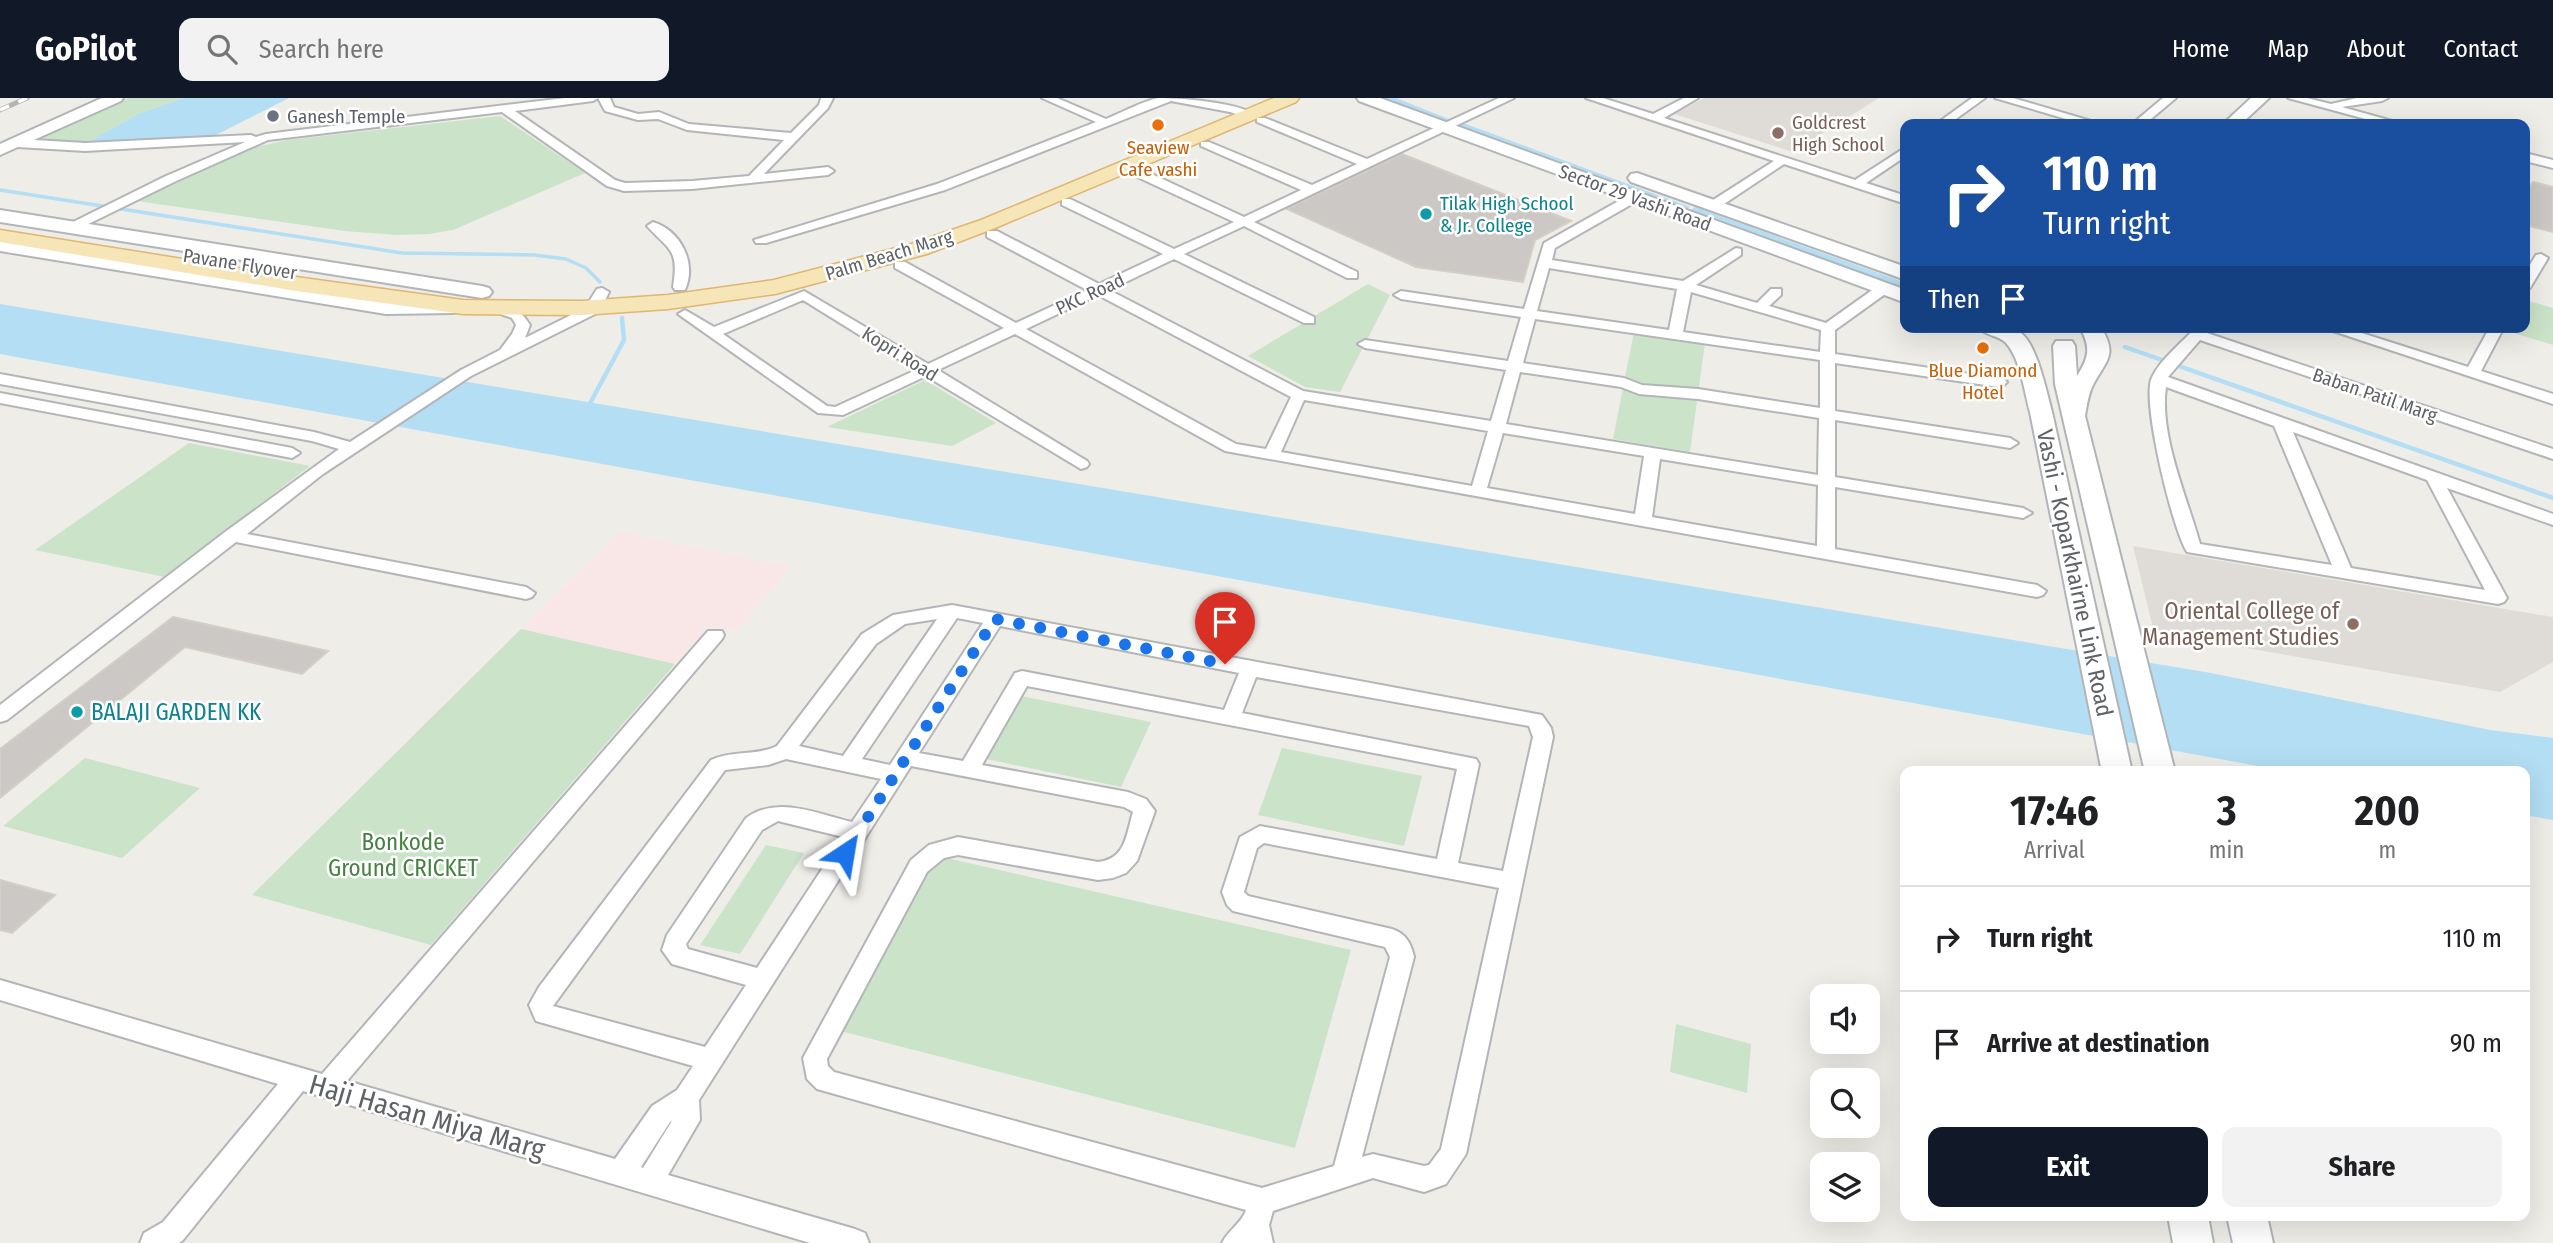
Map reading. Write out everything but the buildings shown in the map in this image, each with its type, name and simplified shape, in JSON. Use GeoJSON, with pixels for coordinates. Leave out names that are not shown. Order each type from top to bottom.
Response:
{"type":"FeatureCollection","features":[{"type":"Feature","properties":{"kind":"main road"},"geometry":{"type":"LineString","coordinates":[[0,150],[8,143],[100,98]]}},
{"type":"Feature","properties":{"kind":"main road"},"geometry":{"type":"LineString","coordinates":[[8,143],[115,98]]}},
{"type":"Feature","properties":{"kind":"main road","name":"Palm Beach Marg"},"geometry":{"type":"LineString","coordinates":[[463,307],[499,309],[599,300],[771,274],[906,239],[1290,98]]}},
{"type":"Feature","properties":{"kind":"main road","name":"Sector 29 Vashi Road"},"geometry":{"type":"LineString","coordinates":[[1365,98],[1900,295]]}},
{"type":"Feature","properties":{"kind":"main road","name":"Sector 29 Vashi Road"},"geometry":{"type":"LineString","coordinates":[[1410,98],[1559,150]]}},
{"type":"Feature","properties":{"kind":"main road"},"geometry":{"type":"LineString","coordinates":[[2237,119],[2261,98]]}},
{"type":"Feature","properties":{"kind":"main road"},"geometry":{"type":"LineString","coordinates":[[2260,119],[2283,98]]}},
{"type":"Feature","properties":{"kind":"main road","name":"Palm Beach Marg"},"geometry":{"type":"LineString","coordinates":[[482,292],[668,302],[775,287],[919,249],[988,224],[1250,111]]}},
{"type":"Feature","properties":{"kind":"main road","name":"Sector 29 Vashi Road"},"geometry":{"type":"LineString","coordinates":[[1625,173],[1900,272]]}},
{"type":"Feature","properties":{"kind":"main road"},"geometry":{"type":"LineString","coordinates":[[0,216],[482,292]]}},
{"type":"Feature","properties":{"kind":"main road","name":"Pavane Flyover"},"geometry":{"type":"LineString","coordinates":[[0,226],[407,294],[463,307]]}},
{"type":"Feature","properties":{"kind":"main road","name":"Pavane Flyover"},"geometry":{"type":"LineString","coordinates":[[0,236],[407,294],[482,292]]}},
{"type":"Feature","properties":{"kind":"main road"},"geometry":{"type":"LineString","coordinates":[[0,245],[386,308],[463,307]]}},
{"type":"Feature","properties":{"kind":"main road","name":"Vashi - Koparkhairne Link Road"},"geometry":{"type":"LineString","coordinates":[[2011,333],[2027,362],[2041,412],[2115,762]]}},
{"type":"Feature","properties":{"kind":"main road"},"geometry":{"type":"LineString","coordinates":[[2012,333],[2045,348],[2064,333]]}},
{"type":"Feature","properties":{"kind":"main road","name":"Vashi - Koparkhairne Link Road"},"geometry":{"type":"LineString","coordinates":[[2065,333],[2066,384],[2158,766]]}},
{"type":"Feature","properties":{"kind":"main road"},"geometry":{"type":"LineString","coordinates":[[2074,416],[2080,388],[2101,356],[2101,348],[2093,333]]}},
{"type":"Feature","properties":{"kind":"main road"},"geometry":{"type":"LineString","coordinates":[[2189,1221],[2193,1243]]}},
{"type":"Feature","properties":{"kind":"main road"},"geometry":{"type":"LineString","coordinates":[[2248,1221],[2253,1243]]}},
{"type":"Feature","properties":{"kind":"street"},"geometry":{"type":"LineString","coordinates":[[8,143],[85,147],[266,137],[497,102],[593,98]]}},
{"type":"Feature","properties":{"kind":"street"},"geometry":{"type":"LineString","coordinates":[[604,98],[609,109],[618,113],[639,117],[659,115],[687,127],[794,137]]}},
{"type":"Feature","properties":{"kind":"street"},"geometry":{"type":"LineString","coordinates":[[751,180],[824,106],[827,98]]}},
{"type":"Feature","properties":{"kind":"street"},"geometry":{"type":"LineString","coordinates":[[1048,98],[1107,122]]}},
{"type":"Feature","properties":{"kind":"street"},"geometry":{"type":"LineString","coordinates":[[761,240],[941,187],[1170,98],[1250,111],[1368,164]]}},
{"type":"Feature","properties":{"kind":"street","name":"PKC Road"},"geometry":{"type":"LineString","coordinates":[[685,314],[829,412],[845,409],[1508,98]]}},
{"type":"Feature","properties":{"kind":"street"},"geometry":{"type":"LineString","coordinates":[[1592,98],[1900,198]]}},
{"type":"Feature","properties":{"kind":"street"},"geometry":{"type":"LineString","coordinates":[[1655,118],[1692,98]]}},
{"type":"Feature","properties":{"kind":"street"},"geometry":{"type":"LineString","coordinates":[[1949,119],[1979,98]]}},
{"type":"Feature","properties":{"kind":"street"},"geometry":{"type":"LineString","coordinates":[[2001,98],[2077,119]]}},
{"type":"Feature","properties":{"kind":"street"},"geometry":{"type":"LineString","coordinates":[[2144,119],[2170,98]]}},
{"type":"Feature","properties":{"kind":"street"},"geometry":{"type":"LineString","coordinates":[[2294,98],[2377,119]]}},
{"type":"Feature","properties":{"kind":"street"},"geometry":{"type":"LineString","coordinates":[[2326,106],[2382,98]]}},
{"type":"Feature","properties":{"kind":"street"},"geometry":{"type":"LineString","coordinates":[[497,102],[611,183],[624,187],[751,180],[828,171]]}},
{"type":"Feature","properties":{"kind":"street"},"geometry":{"type":"LineString","coordinates":[[74,227],[122,202],[266,137]]}},
{"type":"Feature","properties":{"kind":"street"},"geometry":{"type":"LineString","coordinates":[[1205,144],[1312,190]]}},
{"type":"Feature","properties":{"kind":"street"},"geometry":{"type":"LineString","coordinates":[[1857,184],[1900,154]]}},
{"type":"Feature","properties":{"kind":"street"},"geometry":{"type":"LineString","coordinates":[[2530,158],[2553,164]]}},
{"type":"Feature","properties":{"kind":"street"},"geometry":{"type":"LineString","coordinates":[[1714,205],[1783,160]]}},
{"type":"Feature","properties":{"kind":"street"},"geometry":{"type":"LineString","coordinates":[[1137,172],[1352,275]]}},
{"type":"Feature","properties":{"kind":"street"},"geometry":{"type":"LineString","coordinates":[[1478,492],[1549,246],[1635,197]]}},
{"type":"Feature","properties":{"kind":"street"},"geometry":{"type":"LineString","coordinates":[[1066,202],[1309,320]]}},
{"type":"Feature","properties":{"kind":"street"},"geometry":{"type":"LineString","coordinates":[[653,226],[682,251],[684,261],[680,287]]}},
{"type":"Feature","properties":{"kind":"street"},"geometry":{"type":"LineString","coordinates":[[992,234],[1299,396],[2022,513]]}},
{"type":"Feature","properties":{"kind":"street"},"geometry":{"type":"LineString","coordinates":[[1675,334],[1685,286],[1736,252]]}},
{"type":"Feature","properties":{"kind":"street"},"geometry":{"type":"LineString","coordinates":[[2530,255],[2547,260],[2530,279]]}},
{"type":"Feature","properties":{"kind":"street"},"geometry":{"type":"LineString","coordinates":[[1544,263],[1685,286],[1828,328]]}},
{"type":"Feature","properties":{"kind":"street"},"geometry":{"type":"LineString","coordinates":[[900,264],[1231,448],[2037,591]]}},
{"type":"Feature","properties":{"kind":"street"},"geometry":{"type":"LineString","coordinates":[[1828,328],[1883,289]]}},
{"type":"Feature","properties":{"kind":"street"},"geometry":{"type":"LineString","coordinates":[[1759,308],[1776,292]]}},
{"type":"Feature","properties":{"kind":"street","name":"Kopri Road"},"geometry":{"type":"LineString","coordinates":[[713,333],[804,295],[1081,464]]}},
{"type":"Feature","properties":{"kind":"street"},"geometry":{"type":"LineString","coordinates":[[1401,295],[1999,382]]}},
{"type":"Feature","properties":{"kind":"street"},"geometry":{"type":"LineString","coordinates":[[0,715],[231,536],[357,444],[466,373],[568,323],[599,300]]}},
{"type":"Feature","properties":{"kind":"street"},"geometry":{"type":"LineString","coordinates":[[497,356],[519,336],[523,325],[517,315],[499,309]]}},
{"type":"Feature","properties":{"kind":"street"},"geometry":{"type":"LineString","coordinates":[[1826,553],[1828,328]]}},
{"type":"Feature","properties":{"kind":"street"},"geometry":{"type":"LineString","coordinates":[[2199,333],[2159,379],[2158,409],[2193,548],[2498,598],[2433,477]]}},
{"type":"Feature","properties":{"kind":"street","name":"Baban Patil Marg"},"geometry":{"type":"LineString","coordinates":[[2207,333],[2553,454]]}},
{"type":"Feature","properties":{"kind":"street"},"geometry":{"type":"LineString","coordinates":[[2357,333],[2553,399]]}},
{"type":"Feature","properties":{"kind":"street"},"geometry":{"type":"LineString","coordinates":[[2472,373],[2494,333]]}},
{"type":"Feature","properties":{"kind":"street"},"geometry":{"type":"LineString","coordinates":[[1365,344],[1624,383],[1639,389],[1698,394],[2010,443]]}},
{"type":"Feature","properties":{"kind":"street"},"geometry":{"type":"LineString","coordinates":[[0,379],[357,444]]}},
{"type":"Feature","properties":{"kind":"street"},"geometry":{"type":"LineString","coordinates":[[2159,379],[2553,520]]}},
{"type":"Feature","properties":{"kind":"street"},"geometry":{"type":"LineString","coordinates":[[1272,455],[1299,396]]}},
{"type":"Feature","properties":{"kind":"street"},"geometry":{"type":"LineString","coordinates":[[0,398],[292,453]]}},
{"type":"Feature","properties":{"kind":"street"},"geometry":{"type":"LineString","coordinates":[[0,415],[21,402]]}},
{"type":"Feature","properties":{"kind":"street"},"geometry":{"type":"LineString","coordinates":[[2281,423],[2344,573]]}},
{"type":"Feature","properties":{"kind":"street"},"geometry":{"type":"LineString","coordinates":[[1643,521],[1653,453]]}},
{"type":"Feature","properties":{"kind":"street"},"geometry":{"type":"LineString","coordinates":[[231,536],[526,593]]}},
{"type":"Feature","properties":{"kind":"street"},"geometry":{"type":"LineString","coordinates":[[848,764],[952,611]]}},
{"type":"Feature","properties":{"kind":"street"},"geometry":{"type":"LineString","coordinates":[[712,1060],[545,1014],[541,1006],[547,994],[718,765],[726,761],[766,758],[784,751],[869,639],[900,620],[952,611],[1250,669],[1535,720],[1542,728],[1543,737],[1453,1154],[1437,1175],[1424,1179],[1373,1166],[1344,1176],[1253,1228],[826,1081],[816,1072],[815,1058],[919,866],[931,853],[944,847],[958,846],[1098,871],[1121,865],[1128,858],[1144,811],[1139,805],[1128,800],[968,770],[848,764],[784,751]]}},
{"type":"Feature","properties":{"kind":"street"},"geometry":{"type":"LineString","coordinates":[[621,1174],[661,1114],[686,1098],[712,1060],[995,619]]}},
{"type":"Feature","properties":{"kind":"street"},"geometry":{"type":"LineString","coordinates":[[326,1087],[715,635]]}},
{"type":"Feature","properties":{"kind":"street"},"geometry":{"type":"LineString","coordinates":[[1230,718],[1250,669]]}},
{"type":"Feature","properties":{"kind":"street"},"geometry":{"type":"LineString","coordinates":[[968,770],[1022,678],[1469,764],[1446,869]]}},
{"type":"Feature","properties":{"kind":"street"},"geometry":{"type":"LineString","coordinates":[[763,980],[680,957],[674,950],[675,942],[754,824],[766,815],[778,813],[859,831]]}},
{"type":"Feature","properties":{"kind":"street"},"geometry":{"type":"LineString","coordinates":[[1344,1176],[1402,957],[1401,947],[1392,939],[1241,904],[1235,899],[1233,891],[1248,843],[1261,834],[1272,835],[1512,882]]}},
{"type":"Feature","properties":{"kind":"street","name":"Haji Hasan Miya Marg"},"geometry":{"type":"LineString","coordinates":[[0,990],[855,1243]]}},
{"type":"Feature","properties":{"kind":"street"},"geometry":{"type":"LineString","coordinates":[[155,1243],[173,1231],[199,1202],[298,1079]]}},
{"type":"Feature","properties":{"kind":"street"},"geometry":{"type":"LineString","coordinates":[[649,1182],[687,1119],[686,1098]]}},
{"type":"Feature","properties":{"kind":"shaded area","name":"Goldcrest High School"},"geometry":{"type":"Polygon","coordinates":[[[1704,98],[1879,98],[1793,152],[1674,114],[1704,98]]]}},
{"type":"Feature","properties":{"kind":"shaded area"},"geometry":{"type":"Polygon","coordinates":[[[619,532],[791,567],[737,631],[709,625],[675,664],[521,629],[619,532]]]}},
{"type":"Feature","properties":{"kind":"shaded area","name":"Oriental College of Management Studies"},"geometry":{"type":"Polygon","coordinates":[[[2133,546],[2553,617],[2553,662],[2500,692],[2154,632],[2133,546]]]}},
{"type":"Feature","properties":{"kind":"green space"},"geometry":{"type":"Polygon","coordinates":[[[128,98],[184,98],[138,114],[88,142],[33,139],[128,98]]]}},
{"type":"Feature","properties":{"kind":"green space"},"geometry":{"type":"Polygon","coordinates":[[[500,116],[585,173],[453,230],[429,234],[397,235],[345,231],[137,201],[256,147],[288,140],[500,116]]]}},
{"type":"Feature","properties":{"kind":"green space"},"geometry":{"type":"Polygon","coordinates":[[[1368,284],[1390,295],[1340,392],[1305,387],[1248,356],[1368,284]]]}},
{"type":"Feature","properties":{"kind":"green space"},"geometry":{"type":"Polygon","coordinates":[[[2530,301],[2553,308],[2553,345],[2514,333],[2530,333],[2530,301]]]}},
{"type":"Feature","properties":{"kind":"green space"},"geometry":{"type":"Polygon","coordinates":[[[1634,332],[1705,343],[1690,452],[1613,439],[1634,332]]]}},
{"type":"Feature","properties":{"kind":"green space"},"geometry":{"type":"Polygon","coordinates":[[[925,380],[996,423],[952,446],[827,427],[925,380]]]}},
{"type":"Feature","properties":{"kind":"green space"},"geometry":{"type":"Polygon","coordinates":[[[189,443],[310,466],[165,577],[35,550],[189,443]]]}},
{"type":"Feature","properties":{"kind":"green space","name":"Bonkode Ground CRICKET"},"geometry":{"type":"Polygon","coordinates":[[[521,629],[675,664],[431,945],[252,895],[521,629]]]}},
{"type":"Feature","properties":{"kind":"green space"},"geometry":{"type":"Polygon","coordinates":[[[1021,696],[1151,722],[1121,787],[986,759],[1021,696]]]}},
{"type":"Feature","properties":{"kind":"green space"},"geometry":{"type":"Polygon","coordinates":[[[1282,748],[1422,776],[1404,846],[1258,815],[1282,748]]]}},
{"type":"Feature","properties":{"kind":"green space"},"geometry":{"type":"Polygon","coordinates":[[[85,758],[200,788],[122,858],[3,826],[85,758]]]}},
{"type":"Feature","properties":{"kind":"green space"},"geometry":{"type":"Polygon","coordinates":[[[766,845],[804,853],[740,954],[700,945],[766,845]]]}},
{"type":"Feature","properties":{"kind":"green space"},"geometry":{"type":"Polygon","coordinates":[[[929,854],[1351,950],[1295,1148],[829,1028],[929,854]]]}},
{"type":"Feature","properties":{"kind":"green space"},"geometry":{"type":"Polygon","coordinates":[[[1676,1024],[1751,1044],[1747,1093],[1670,1072],[1676,1024]]]}},
{"type":"Feature","properties":{"kind":"water"},"geometry":{"type":"Polygon","coordinates":[[[184,98],[289,98],[212,137],[88,142],[138,114],[184,98]]]}},
{"type":"Feature","properties":{"kind":"water"},"geometry":{"type":"Polygon","coordinates":[[[0,304],[2211,673],[2490,730],[2553,738],[2553,820],[2530,816],[2530,766],[2258,766],[0,354],[0,304]]]}},
{"type":"Feature","properties":{"kind":"waterway"},"geometry":{"type":"LineString","coordinates":[[1386,98],[1448,121]]}},
{"type":"Feature","properties":{"kind":"waterway"},"geometry":{"type":"LineString","coordinates":[[1462,126],[1684,207]]}},
{"type":"Feature","properties":{"kind":"waterway"},"geometry":{"type":"LineString","coordinates":[[0,190],[402,253],[535,255],[566,259],[586,268],[600,282]]}},
{"type":"Feature","properties":{"kind":"waterway"},"geometry":{"type":"LineString","coordinates":[[1695,211],[1900,286]]}},
{"type":"Feature","properties":{"kind":"waterway"},"geometry":{"type":"LineString","coordinates":[[587,409],[624,340],[622,318]]}},
{"type":"Feature","properties":{"kind":"waterway"},"geometry":{"type":"LineString","coordinates":[[2125,347],[2553,498]]}},
{"type":"Feature","properties":{"kind":"railway"},"geometry":{"type":"LineString","coordinates":[[0,110],[27,98]]}},
{"type":"Feature","properties":{"kind":"place","name":"Ganesh Temple"},"geometry":{"type":"Point","coordinates":[273,116]}},
{"type":"Feature","properties":{"kind":"place","name":"Seaview Cafe vashi"},"geometry":{"type":"Point","coordinates":[1158,125]}},
{"type":"Feature","properties":{"kind":"place","name":"Goldcrest High School"},"geometry":{"type":"Point","coordinates":[1778,133]}},
{"type":"Feature","properties":{"kind":"place","name":"Tilak High School & Jr. College"},"geometry":{"type":"Point","coordinates":[1426,214]}},
{"type":"Feature","properties":{"kind":"place","name":"Blue Diamond Hotel"},"geometry":{"type":"Point","coordinates":[1983,348]}},
{"type":"Feature","properties":{"kind":"place","name":"Oriental College of Management Studies"},"geometry":{"type":"Point","coordinates":[2353,624]}},
{"type":"Feature","properties":{"kind":"place","name":"BALAJI GARDEN KK"},"geometry":{"type":"Point","coordinates":[77,712]}},
{"type":"Feature","properties":{"kind":"route"},"geometry":{"type":"LineString","coordinates":[[845,853],[995,619],[1225,664]]}}]}
